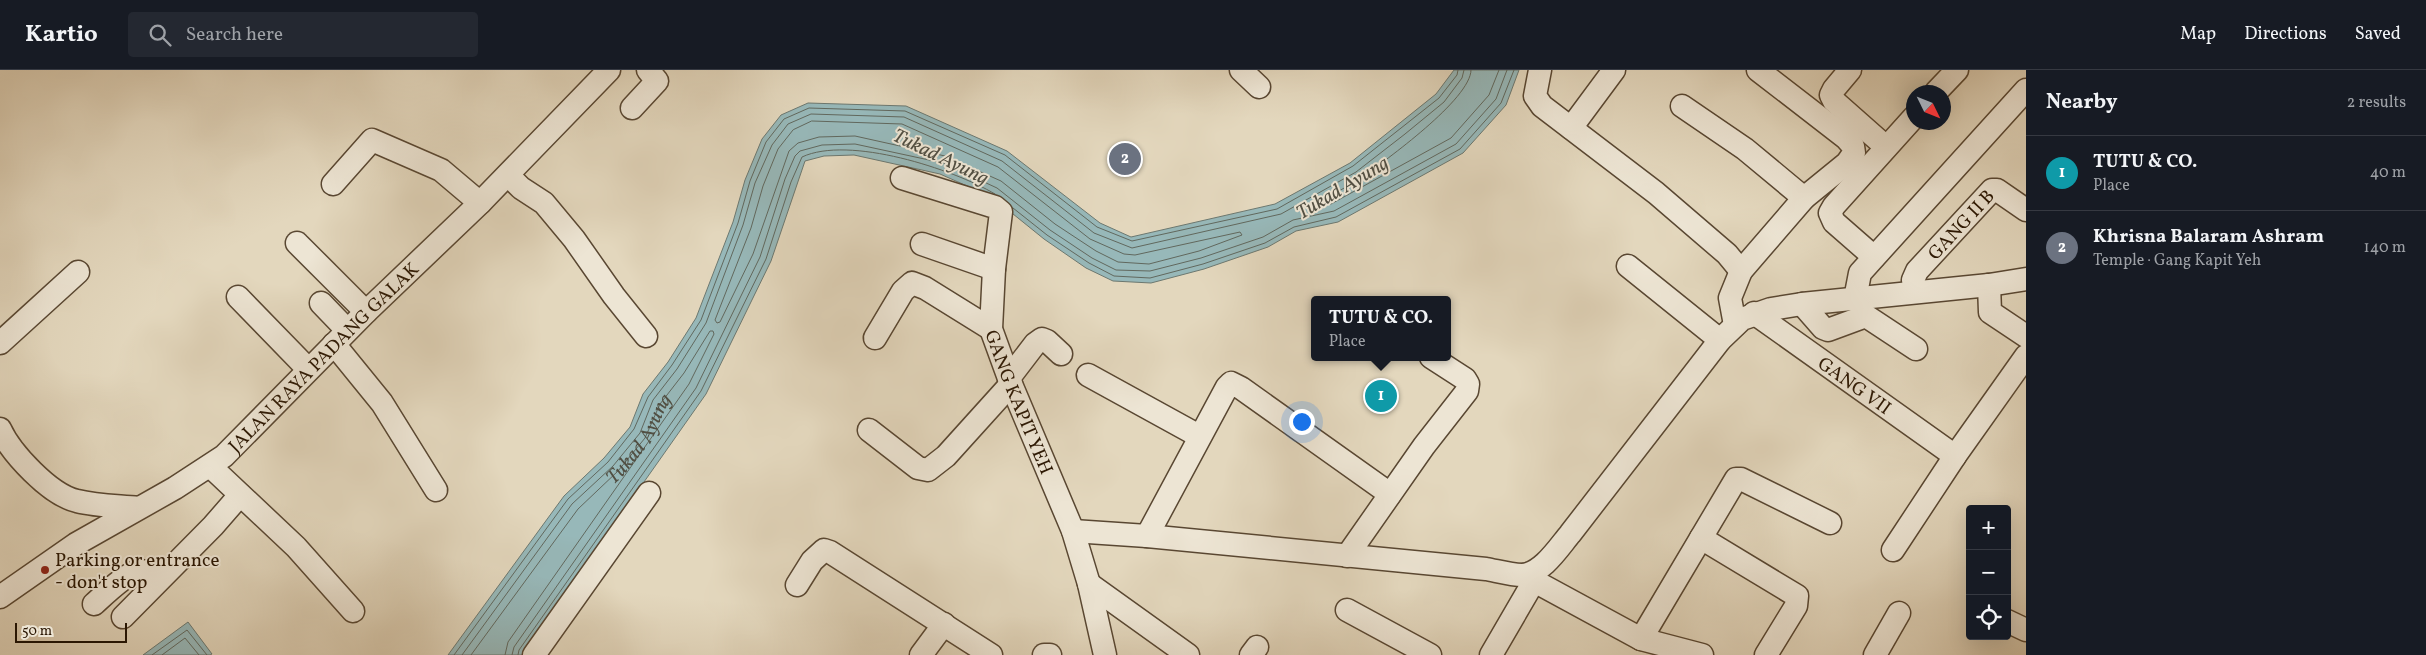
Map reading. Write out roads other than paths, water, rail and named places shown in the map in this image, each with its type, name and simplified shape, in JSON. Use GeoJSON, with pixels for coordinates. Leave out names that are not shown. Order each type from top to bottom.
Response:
{"type":"FeatureCollection","features":[{"type":"Feature","properties":{"kind":"street","name":"JALAN RAYA PADANG GALAK"},"geometry":{"type":"LineString","coordinates":[[0,596],[76,544],[210,466],[254,426],[308,369],[480,203],[609,70]]}},
{"type":"Feature","properties":{"kind":"street"},"geometry":{"type":"LineString","coordinates":[[632,108],[657,81],[648,70]]}},
{"type":"Feature","properties":{"kind":"street"},"geometry":{"type":"LineString","coordinates":[[1241,70],[1259,87]]}},
{"type":"Feature","properties":{"kind":"street"},"geometry":{"type":"LineString","coordinates":[[1540,70],[1536,88],[1536,101],[1656,192],[1727,254],[1741,270]]}},
{"type":"Feature","properties":{"kind":"street"},"geometry":{"type":"LineString","coordinates":[[1571,128],[1614,70]]}},
{"type":"Feature","properties":{"kind":"street"},"geometry":{"type":"LineString","coordinates":[[1727,332],[1730,298],[1741,270],[1804,198],[1847,163],[1854,153],[1853,146],[1846,138],[1758,70]]}},
{"type":"Feature","properties":{"kind":"street"},"geometry":{"type":"LineString","coordinates":[[1943,85],[1957,70]]}},
{"type":"Feature","properties":{"kind":"street"},"geometry":{"type":"LineString","coordinates":[[1841,73],[1831,95],[1834,102],[1886,147]]}},
{"type":"Feature","properties":{"kind":"street"},"geometry":{"type":"LineString","coordinates":[[1855,298],[1860,273],[2026,90]]}},
{"type":"Feature","properties":{"kind":"street"},"geometry":{"type":"LineString","coordinates":[[1682,106],[1745,149],[1804,198]]}},
{"type":"Feature","properties":{"kind":"street"},"geometry":{"type":"LineString","coordinates":[[1874,257],[1834,222],[1830,213],[1834,206],[1906,126]]}},
{"type":"Feature","properties":{"kind":"street"},"geometry":{"type":"LineString","coordinates":[[333,184],[372,140],[441,170],[480,203]]}},
{"type":"Feature","properties":{"kind":"street"},"geometry":{"type":"LineString","coordinates":[[508,174],[521,188],[544,203],[574,239],[614,296],[646,336]]}},
{"type":"Feature","properties":{"kind":"street","name":"GANG KAPIT YEH"},"geometry":{"type":"LineString","coordinates":[[902,178],[998,209],[1002,218],[994,269],[991,328],[1073,532],[1089,584],[1106,655]]}},
{"type":"Feature","properties":{"kind":"street","name":"GANG II B"},"geometry":{"type":"LineString","coordinates":[[1915,292],[1913,280],[1917,272],[1992,190],[1997,190],[2026,210]]}},
{"type":"Feature","properties":{"kind":"street"},"geometry":{"type":"LineString","coordinates":[[296,243],[366,312]]}},
{"type":"Feature","properties":{"kind":"street"},"geometry":{"type":"LineString","coordinates":[[922,244],[994,269]]}},
{"type":"Feature","properties":{"kind":"street"},"geometry":{"type":"LineString","coordinates":[[1628,266],[1727,332]]}},
{"type":"Feature","properties":{"kind":"street"},"geometry":{"type":"LineString","coordinates":[[0,343],[78,272]]}},
{"type":"Feature","properties":{"kind":"street"},"geometry":{"type":"LineString","coordinates":[[1491,655],[1532,572],[1547,561],[1570,534],[1727,332],[1754,313],[1802,304],[1989,285],[2026,279]]}},
{"type":"Feature","properties":{"kind":"street"},"geometry":{"type":"LineString","coordinates":[[875,338],[903,291],[912,283],[925,288],[991,328]]}},
{"type":"Feature","properties":{"kind":"street"},"geometry":{"type":"LineString","coordinates":[[1989,285],[1990,312],[2026,336]]}},
{"type":"Feature","properties":{"kind":"street"},"geometry":{"type":"LineString","coordinates":[[238,297],[308,369]]}},
{"type":"Feature","properties":{"kind":"street"},"geometry":{"type":"LineString","coordinates":[[321,303],[436,490]]}},
{"type":"Feature","properties":{"kind":"street"},"geometry":{"type":"LineString","coordinates":[[1802,304],[1823,328],[1828,330],[1866,316],[1916,349]]}},
{"type":"Feature","properties":{"kind":"street","name":"GANG VII"},"geometry":{"type":"LineString","coordinates":[[1754,313],[1955,456]]}},
{"type":"Feature","properties":{"kind":"street"},"geometry":{"type":"LineString","coordinates":[[341,337],[363,359]]}},
{"type":"Feature","properties":{"kind":"street"},"geometry":{"type":"LineString","coordinates":[[869,430],[918,468],[928,470],[946,456],[1011,381],[1035,344],[1042,339],[1047,341],[1061,354]]}},
{"type":"Feature","properties":{"kind":"street"},"geometry":{"type":"LineString","coordinates":[[1893,550],[1955,456],[2026,356]]}},
{"type":"Feature","properties":{"kind":"street"},"geometry":{"type":"LineString","coordinates":[[1347,556],[1390,494],[1467,391],[1468,384],[1465,379],[1437,361]]}},
{"type":"Feature","properties":{"kind":"street"},"geometry":{"type":"LineString","coordinates":[[1088,375],[1199,436]]}},
{"type":"Feature","properties":{"kind":"street"},"geometry":{"type":"LineString","coordinates":[[1147,536],[1199,436],[1231,383],[1241,388],[1390,494]]}},
{"type":"Feature","properties":{"kind":"street"},"geometry":{"type":"LineString","coordinates":[[0,429],[11,447],[25,463],[59,493],[75,501],[138,508]]}},
{"type":"Feature","properties":{"kind":"street"},"geometry":{"type":"LineString","coordinates":[[210,466],[240,496],[296,546],[353,610]]}},
{"type":"Feature","properties":{"kind":"street"},"geometry":{"type":"LineString","coordinates":[[1641,639],[1736,479],[1741,479],[1830,523]]}},
{"type":"Feature","properties":{"kind":"street"},"geometry":{"type":"LineString","coordinates":[[538,654],[649,493]]}},
{"type":"Feature","properties":{"kind":"street"},"geometry":{"type":"LineString","coordinates":[[123,617],[240,496]]}},
{"type":"Feature","properties":{"kind":"street"},"geometry":{"type":"LineString","coordinates":[[75,501],[80,520],[76,544]]}},
{"type":"Feature","properties":{"kind":"street"},"geometry":{"type":"LineString","coordinates":[[1073,532],[1147,536],[1486,569],[1528,578],[1641,639],[1702,655]]}},
{"type":"Feature","properties":{"kind":"street"},"geometry":{"type":"LineString","coordinates":[[1701,538],[1797,596],[1796,606],[1766,655]]}},
{"type":"Feature","properties":{"kind":"street"},"geometry":{"type":"LineString","coordinates":[[797,585],[812,561],[824,550],[838,556],[991,655]]}},
{"type":"Feature","properties":{"kind":"street"},"geometry":{"type":"LineString","coordinates":[[94,604],[130,574],[138,571],[147,572],[159,579]]}},
{"type":"Feature","properties":{"kind":"street"},"geometry":{"type":"LineString","coordinates":[[1089,584],[1188,655]]}},
{"type":"Feature","properties":{"kind":"street"},"geometry":{"type":"LineString","coordinates":[[1347,610],[1430,655]]}},
{"type":"Feature","properties":{"kind":"street"},"geometry":{"type":"LineString","coordinates":[[1874,655],[1899,613]]}},
{"type":"Feature","properties":{"kind":"street"},"geometry":{"type":"LineString","coordinates":[[2011,623],[2026,630]]}},
{"type":"Feature","properties":{"kind":"street"},"geometry":{"type":"LineString","coordinates":[[921,655],[944,624]]}},
{"type":"Feature","properties":{"kind":"street"},"geometry":{"type":"LineString","coordinates":[[1044,655],[1050,655]]}},
{"type":"Feature","properties":{"kind":"water","name":"Tukad Ayung"},"geometry":{"type":"Polygon","coordinates":[[[1454,70],[1519,70],[1506,105],[1463,153],[1338,222],[1296,231],[1268,247],[1204,269],[1151,283],[1113,281],[1086,268],[1044,239],[992,197],[940,174],[854,155],[824,156],[805,161],[771,261],[706,394],[522,655],[448,655],[564,496],[604,458],[630,427],[643,394],[668,362],[696,318],[733,222],[745,180],[762,139],[781,115],[808,103],[906,106],[1007,151],[1100,223],[1131,237],[1275,204],[1350,163],[1436,94],[1454,70]]]}},
{"type":"Feature","properties":{"kind":"water"},"geometry":{"type":"Polygon","coordinates":[[[188,622],[212,654],[143,655],[188,622]]]}},
{"type":"Feature","properties":{"kind":"place","name":"Khrisna Balaram Ashram"},"geometry":{"type":"Point","coordinates":[1125,159]}},
{"type":"Feature","properties":{"kind":"place","name":"TUTU & CO."},"geometry":{"type":"Point","coordinates":[1381,396]}},
{"type":"Feature","properties":{"kind":"place","name":"Parking or entrance - don't stop"},"geometry":{"type":"Point","coordinates":[45,570]}}]}
